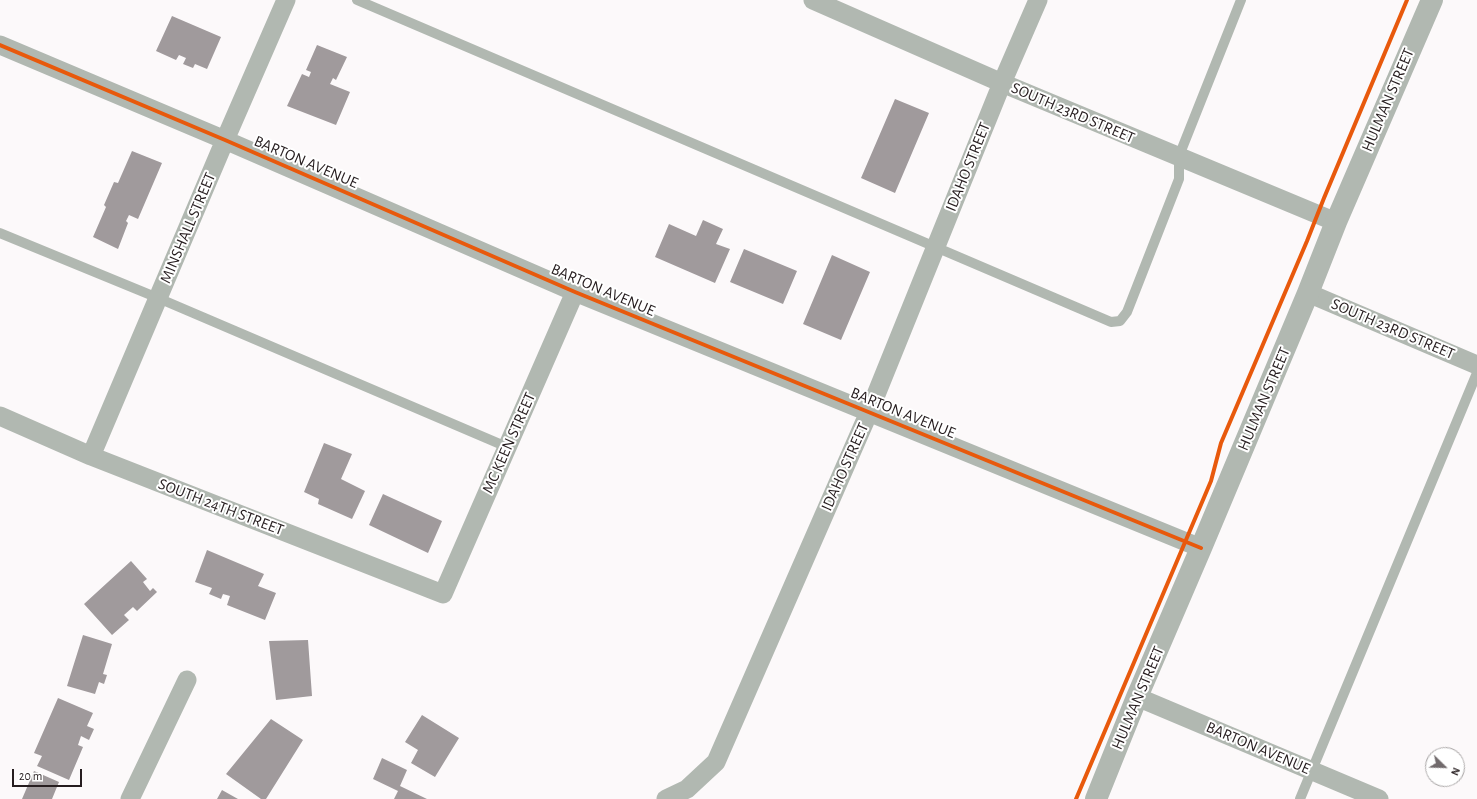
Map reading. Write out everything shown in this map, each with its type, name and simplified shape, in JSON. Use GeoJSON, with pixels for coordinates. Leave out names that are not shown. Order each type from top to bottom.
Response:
{"type":"FeatureCollection","features":[{"type":"Feature","properties":{"kind":"street","name":"MINSHALL STREET"},"geometry":{"type":"LineString","coordinates":[[91,456],[286,0]]}},
{"type":"Feature","properties":{"kind":"street","name":"SOUTH 23RD STREET"},"geometry":{"type":"LineString","coordinates":[[813,0],[1002,83],[1336,222]]}},
{"type":"Feature","properties":{"kind":"street","name":"IDAHO STREET"},"geometry":{"type":"LineString","coordinates":[[666,799],[687,794],[716,762],[869,412],[1002,83],[1038,0]]}},
{"type":"Feature","properties":{"kind":"street","name":"HULMAN STREET"},"geometry":{"type":"LineString","coordinates":[[1096,799],[1308,293],[1336,222],[1432,0]]}},
{"type":"Feature","properties":{"kind":"street","name":"BARTON AVENUE"},"geometry":{"type":"LineString","coordinates":[[0,45],[225,140],[575,292],[1201,548]]}},
{"type":"Feature","properties":{"kind":"street","name":"MC KEEN STREET"},"geometry":{"type":"LineString","coordinates":[[443,594],[575,292]]}},
{"type":"Feature","properties":{"kind":"street","name":"SOUTH 23RD STREET"},"geometry":{"type":"LineString","coordinates":[[1308,293],[1477,365]]}},
{"type":"Feature","properties":{"kind":"street","name":"SOUTH 24TH STREET"},"geometry":{"type":"LineString","coordinates":[[0,416],[91,456],[443,594]]}},
{"type":"Feature","properties":{"kind":"street"},"geometry":{"type":"LineString","coordinates":[[130,799],[187,680]]}},
{"type":"Feature","properties":{"kind":"street","name":"BARTON AVENUE"},"geometry":{"type":"LineString","coordinates":[[1138,697],[1380,799]]}},
{"type":"Feature","properties":{"kind":"lane"},"geometry":{"type":"LineString","coordinates":[[357,0],[1111,322],[1120,321],[1127,312],[1179,179],[1179,156],[1241,0]]}},
{"type":"Feature","properties":{"kind":"lane"},"geometry":{"type":"LineString","coordinates":[[0,233],[158,298],[507,447]]}},
{"type":"Feature","properties":{"kind":"lane"},"geometry":{"type":"LineString","coordinates":[[1300,799],[1477,373]]}},
{"type":"Feature","properties":{"kind":"building"},"geometry":{"type":"Polygon","coordinates":[[[172,16],[221,37],[207,69],[195,64],[193,68],[183,64],[186,58],[179,55],[176,60],[156,51],[172,16]]]}},
{"type":"Feature","properties":{"kind":"building"},"geometry":{"type":"Polygon","coordinates":[[[317,45],[347,57],[336,80],[333,78],[330,84],[350,92],[336,125],[287,106],[302,74],[309,77],[311,72],[306,70],[317,45]]]}},
{"type":"Feature","properties":{"kind":"building"},"geometry":{"type":"Polygon","coordinates":[[[895,99],[929,113],[895,193],[861,178],[895,99]]]}},
{"type":"Feature","properties":{"kind":"building"},"geometry":{"type":"Polygon","coordinates":[[[132,151],[162,163],[138,219],[129,215],[126,221],[128,223],[118,249],[93,237],[106,207],[104,205],[114,182],[118,183],[132,151]]]}},
{"type":"Feature","properties":{"kind":"building"},"geometry":{"type":"Polygon","coordinates":[[[703,220],[723,229],[716,244],[730,249],[715,283],[655,257],[669,224],[696,236],[703,220]]]}},
{"type":"Feature","properties":{"kind":"building"},"geometry":{"type":"Polygon","coordinates":[[[744,249],[797,271],[783,304],[730,282],[744,249]]]}},
{"type":"Feature","properties":{"kind":"building"},"geometry":{"type":"Polygon","coordinates":[[[832,255],[870,272],[841,340],[803,324],[832,255]]]}},
{"type":"Feature","properties":{"kind":"building"},"geometry":{"type":"Polygon","coordinates":[[[324,443],[352,454],[341,479],[365,491],[352,519],[318,504],[319,499],[304,492],[324,443]]]}},
{"type":"Feature","properties":{"kind":"building"},"geometry":{"type":"Polygon","coordinates":[[[383,494],[442,521],[428,553],[369,525],[383,494]]]}},
{"type":"Feature","properties":{"kind":"building"},"geometry":{"type":"Polygon","coordinates":[[[207,550],[264,574],[258,586],[276,593],[265,620],[227,605],[230,596],[223,594],[221,599],[209,594],[212,588],[195,582],[207,550]]]}},
{"type":"Feature","properties":{"kind":"building"},"geometry":{"type":"Polygon","coordinates":[[[131,561],[147,579],[143,582],[150,591],[153,588],[157,592],[137,611],[133,607],[124,615],[129,620],[112,635],[84,604],[131,561]]]}},
{"type":"Feature","properties":{"kind":"building"},"geometry":{"type":"Polygon","coordinates":[[[83,635],[112,644],[103,674],[107,675],[104,684],[99,682],[95,694],[67,686],[83,635]]]}},
{"type":"Feature","properties":{"kind":"building"},"geometry":{"type":"Polygon","coordinates":[[[308,640],[312,696],[276,700],[269,641],[308,640]]]}},
{"type":"Feature","properties":{"kind":"building"},"geometry":{"type":"Polygon","coordinates":[[[58,698],[93,713],[87,726],[94,729],[89,740],[81,736],[78,745],[83,747],[69,780],[37,766],[42,756],[34,753],[58,698]]]}},
{"type":"Feature","properties":{"kind":"building"},"geometry":{"type":"Polygon","coordinates":[[[422,715],[459,738],[435,777],[411,763],[418,750],[405,742],[422,715]]]}},
{"type":"Feature","properties":{"kind":"building"},"geometry":{"type":"Polygon","coordinates":[[[271,719],[303,740],[266,799],[261,799],[226,774],[271,719]]]}},
{"type":"Feature","properties":{"kind":"building"},"geometry":{"type":"Polygon","coordinates":[[[382,758],[407,770],[400,786],[427,799],[394,799],[398,791],[373,779],[382,758]]]}},
{"type":"Feature","properties":{"kind":"building"},"geometry":{"type":"Polygon","coordinates":[[[34,771],[59,782],[52,799],[22,799],[34,771]]]}},
{"type":"Feature","properties":{"kind":"building"},"geometry":{"type":"Polygon","coordinates":[[[222,790],[238,799],[217,799],[222,790]]]}},
{"type":"Feature","properties":{"kind":"cycle path"},"geometry":{"type":"LineString","coordinates":[[1076,799],[1211,481],[1221,443],[1407,0]]}},
{"type":"Feature","properties":{"kind":"cycle path"},"geometry":{"type":"LineString","coordinates":[[0,45],[225,140],[575,292],[1201,548]]}}]}
